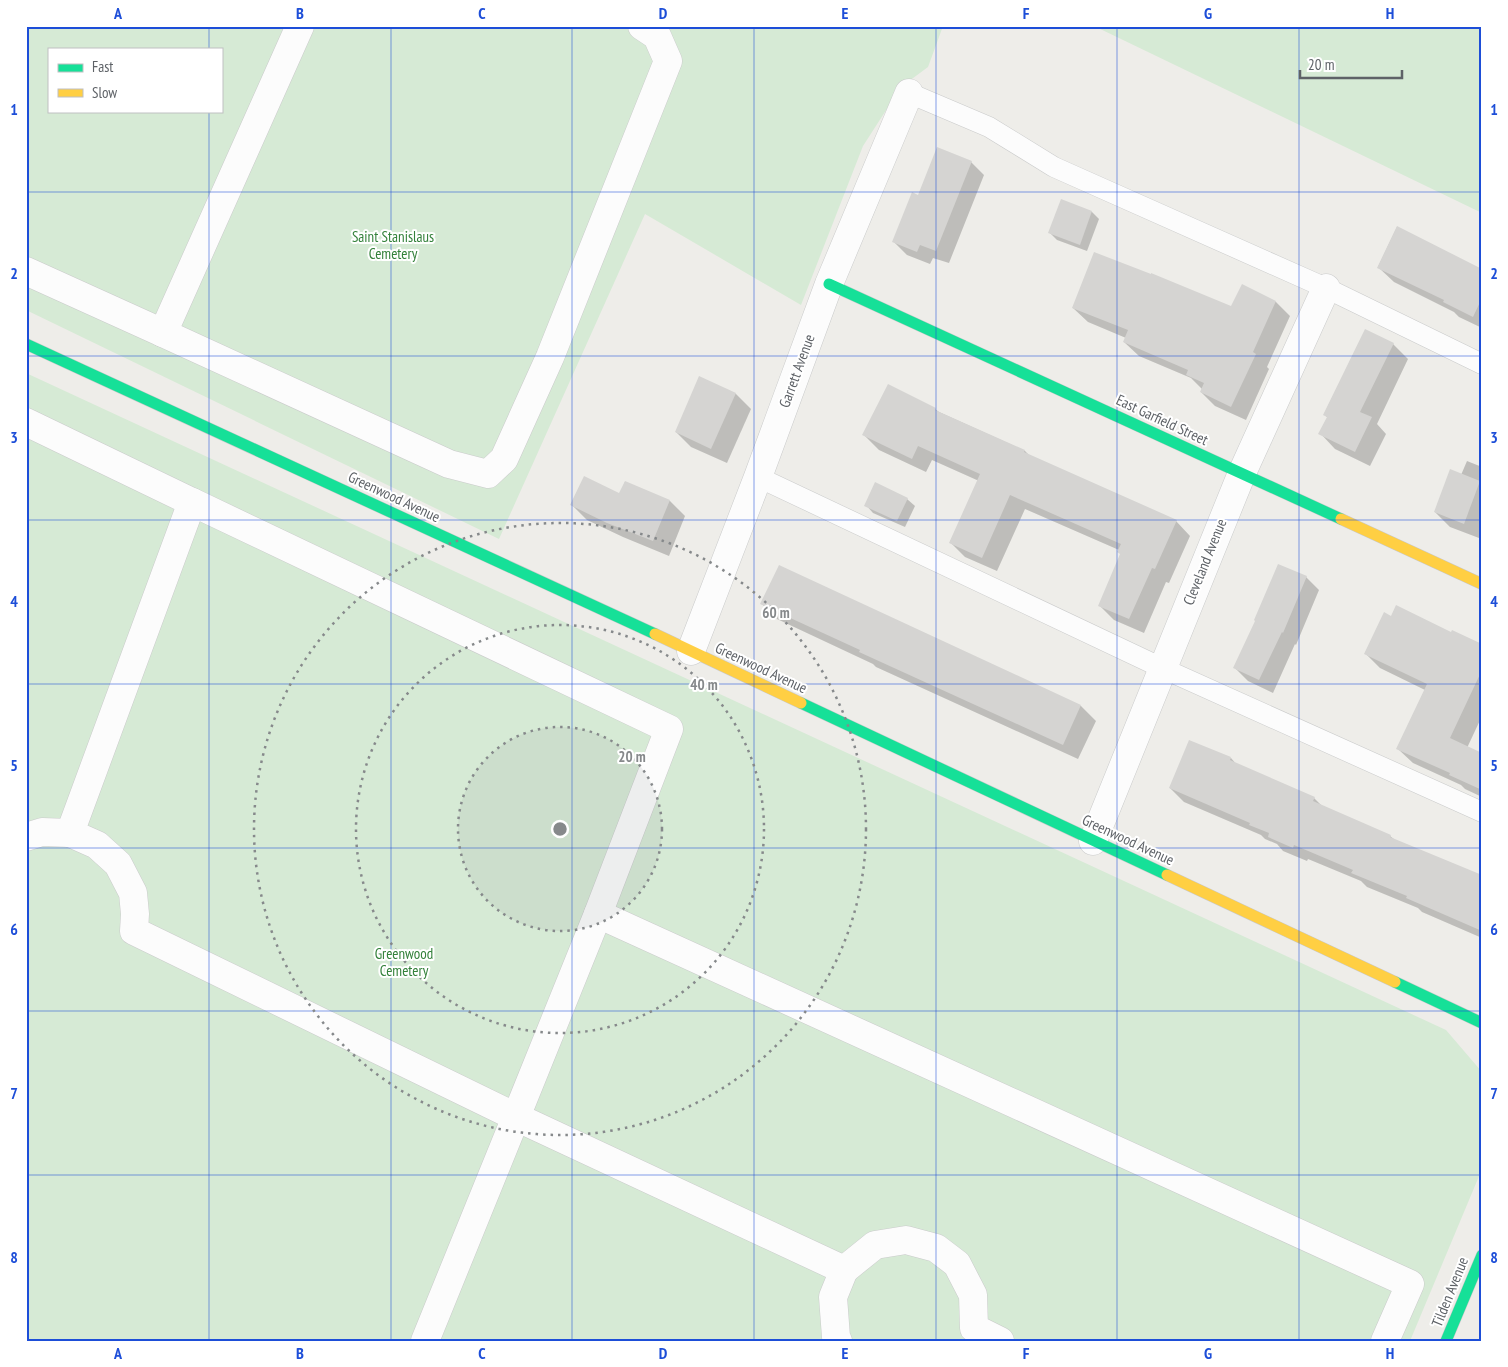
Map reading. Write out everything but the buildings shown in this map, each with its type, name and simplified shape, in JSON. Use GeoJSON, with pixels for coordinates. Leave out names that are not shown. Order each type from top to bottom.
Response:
{"type":"FeatureCollection","features":[{"type":"Feature","properties":{"kind":"street"},"geometry":{"type":"LineString","coordinates":[[163,333],[300,26]]}},
{"type":"Feature","properties":{"kind":"street"},"geometry":{"type":"LineString","coordinates":[[26,271],[449,464],[488,474],[504,459],[550,357],[668,61],[657,36],[642,26]]}},
{"type":"Feature","properties":{"kind":"street","name":"Garrett Avenue"},"geometry":{"type":"LineString","coordinates":[[691,651],[758,477],[828,284],[909,93]]}},
{"type":"Feature","properties":{"kind":"street","name":"East Garfield Street"},"geometry":{"type":"LineString","coordinates":[[828,284],[1482,584]]}},
{"type":"Feature","properties":{"kind":"street","name":"Cleveland Avenue"},"geometry":{"type":"LineString","coordinates":[[1093,841],[1242,473],[1326,288]]}},
{"type":"Feature","properties":{"kind":"street","name":"Greenwood Avenue"},"geometry":{"type":"LineString","coordinates":[[26,344],[691,651],[1482,1023]]}},
{"type":"Feature","properties":{"kind":"street"},"geometry":{"type":"LineString","coordinates":[[26,422],[669,729],[598,914],[425,1341]]}},
{"type":"Feature","properties":{"kind":"street"},"geometry":{"type":"LineString","coordinates":[[70,833],[192,502]]}},
{"type":"Feature","properties":{"kind":"street"},"geometry":{"type":"LineString","coordinates":[[26,837],[42,832],[70,833],[97,845],[118,864],[133,892],[134,931],[516,1117],[844,1270]]}},
{"type":"Feature","properties":{"kind":"street"},"geometry":{"type":"LineString","coordinates":[[598,914],[1410,1284],[1385,1341]]}},
{"type":"Feature","properties":{"kind":"street"},"geometry":{"type":"LineString","coordinates":[[838,1341],[836,1337],[833,1296],[844,1270],[875,1246],[906,1240],[936,1248],[957,1264],[973,1295],[971,1335],[1000,1341]]}},
{"type":"Feature","properties":{"kind":"street","name":"Tilden Avenue"},"geometry":{"type":"LineString","coordinates":[[1446,1341],[1482,1255]]}},
{"type":"Feature","properties":{"kind":"lane"},"geometry":{"type":"LineString","coordinates":[[909,93],[989,127],[1054,167],[1326,288],[1482,364]]}},
{"type":"Feature","properties":{"kind":"lane"},"geometry":{"type":"LineString","coordinates":[[758,477],[1162,668],[1482,812]]}},
{"type":"Feature","properties":{"kind":"green space","name":"Saint Stanislaus Cemetery"},"geometry":{"type":"Polygon","coordinates":[[[26,26],[943,26],[928,67],[901,87],[863,146],[801,305],[645,214],[499,539],[26,310],[26,26]]]}},
{"type":"Feature","properties":{"kind":"green space"},"geometry":{"type":"Polygon","coordinates":[[[1094,26],[1482,26],[1482,213],[1094,26]]]}},
{"type":"Feature","properties":{"kind":"green space","name":"Greenwood Cemetery"},"geometry":{"type":"Polygon","coordinates":[[[26,373],[1446,1030],[1482,1072],[1482,1169],[1410,1341],[26,1341],[26,373]]]}},
{"type":"Feature","properties":{"kind":"traffic: fast"},"geometry":{"type":"LineString","coordinates":[[829,284],[1341,519]]}},
{"type":"Feature","properties":{"kind":"traffic: fast"},"geometry":{"type":"LineString","coordinates":[[26,344],[655,634]]}},
{"type":"Feature","properties":{"kind":"traffic: fast"},"geometry":{"type":"LineString","coordinates":[[801,703],[1167,875]]}},
{"type":"Feature","properties":{"kind":"traffic: fast"},"geometry":{"type":"LineString","coordinates":[[1395,982],[1482,1023]]}},
{"type":"Feature","properties":{"kind":"traffic: fast"},"geometry":{"type":"LineString","coordinates":[[1446,1341],[1482,1255]]}},
{"type":"Feature","properties":{"kind":"traffic: slow"},"geometry":{"type":"LineString","coordinates":[[1341,519],[1482,584]]}},
{"type":"Feature","properties":{"kind":"traffic: slow"},"geometry":{"type":"LineString","coordinates":[[655,634],[801,703]]}},
{"type":"Feature","properties":{"kind":"traffic: slow"},"geometry":{"type":"LineString","coordinates":[[1167,875],[1395,982]]}}]}
